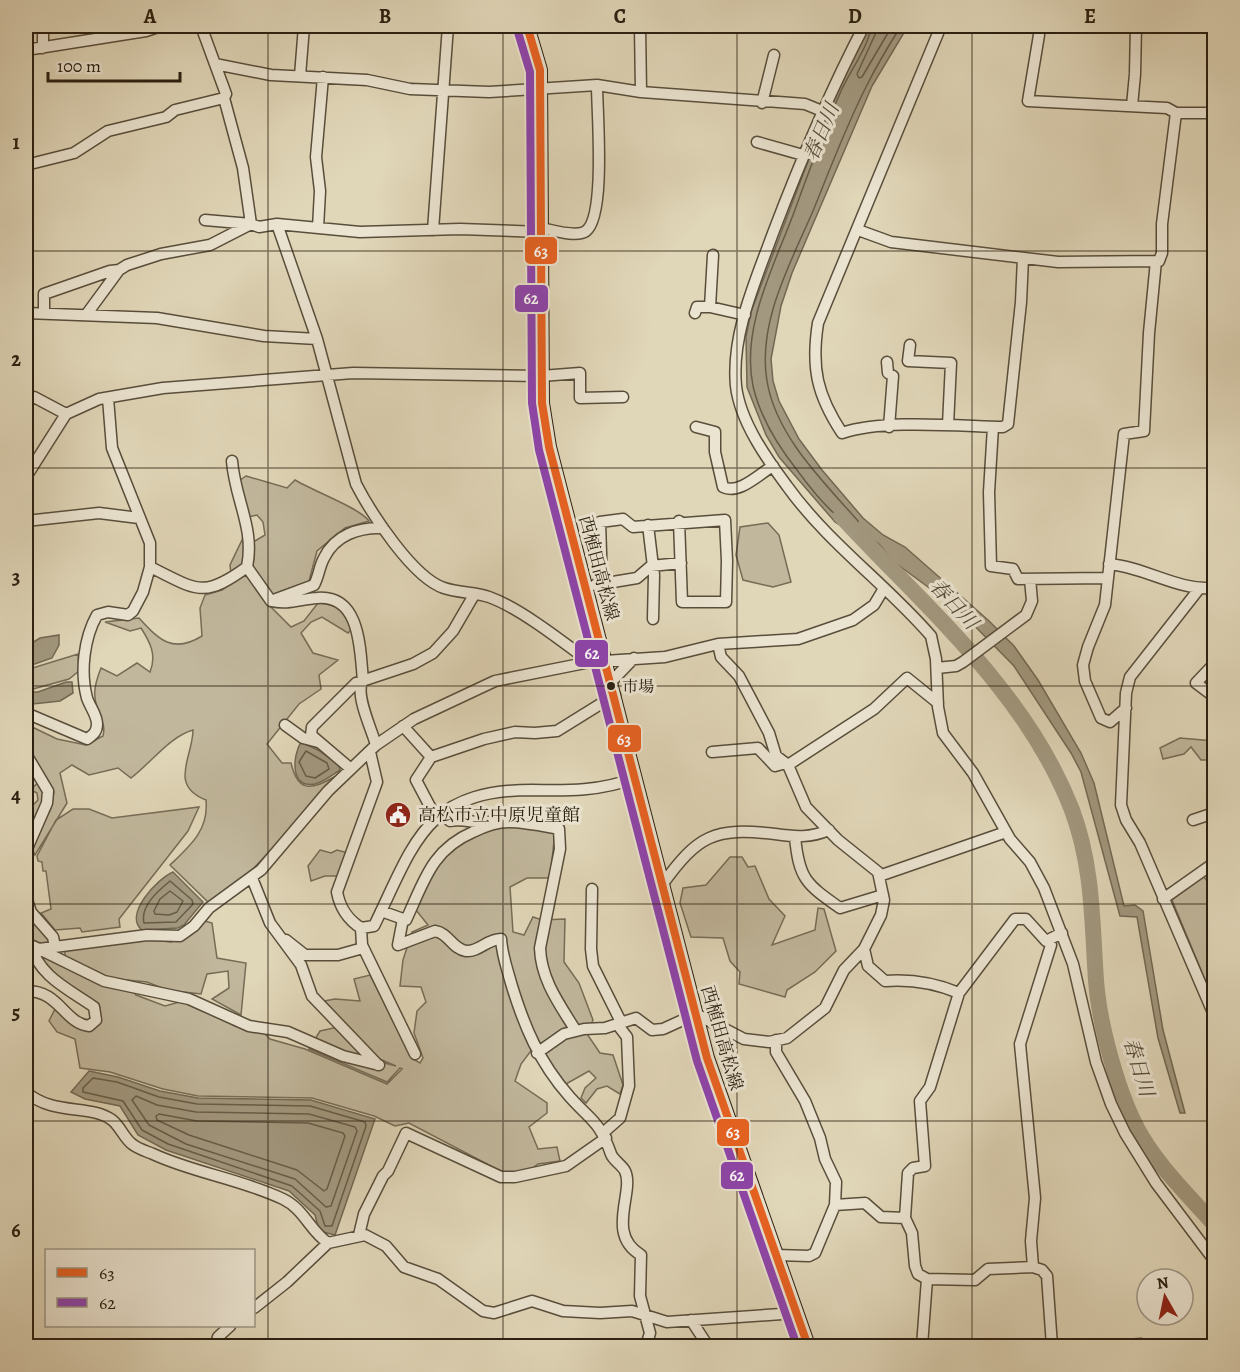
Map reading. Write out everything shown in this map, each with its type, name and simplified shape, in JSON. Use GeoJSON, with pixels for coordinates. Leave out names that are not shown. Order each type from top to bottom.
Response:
{"type":"FeatureCollection","features":[{"type":"Feature","properties":{"kind":"main road","name":"西植田高松線"},"geometry":{"type":"LineString","coordinates":[[528,26],[538,55],[540,90],[541,375],[542,403],[549,447],[662,885],[720,1099],[808,1347]]}},
{"type":"Feature","properties":{"kind":"street"},"geometry":{"type":"LineString","coordinates":[[43,26],[43,48]]}},
{"type":"Feature","properties":{"kind":"street"},"geometry":{"type":"LineString","coordinates":[[26,50],[146,32],[160,26]]}},
{"type":"Feature","properties":{"kind":"street"},"geometry":{"type":"LineString","coordinates":[[201,26],[226,94],[224,99],[243,168],[251,224]]}},
{"type":"Feature","properties":{"kind":"street"},"geometry":{"type":"LineString","coordinates":[[300,76],[304,26]]}},
{"type":"Feature","properties":{"kind":"street"},"geometry":{"type":"LineString","coordinates":[[433,230],[438,136],[442,133],[448,26]]}},
{"type":"Feature","properties":{"kind":"street"},"geometry":{"type":"LineString","coordinates":[[639,26],[641,92]]}},
{"type":"Feature","properties":{"kind":"street"},"geometry":{"type":"LineString","coordinates":[[864,26],[803,155],[745,315],[736,366],[738,395],[751,428],[773,466],[795,496],[883,590],[931,636],[937,668],[938,703],[943,733],[973,773],[1006,832],[1035,871],[1062,933],[1079,985],[1096,1062],[1111,1104],[1125,1133],[1156,1183],[1215,1260]]}},
{"type":"Feature","properties":{"kind":"street"},"geometry":{"type":"LineString","coordinates":[[941,26],[818,323],[813,353],[818,382],[826,408],[842,433],[889,427],[948,425],[1003,427],[1008,424],[1023,258]]}},
{"type":"Feature","properties":{"kind":"street"},"geometry":{"type":"LineString","coordinates":[[1038,26],[1039,36],[1028,101],[1167,108],[1176,113],[1215,113]]}},
{"type":"Feature","properties":{"kind":"street"},"geometry":{"type":"LineString","coordinates":[[1132,106],[1136,26]]}},
{"type":"Feature","properties":{"kind":"street"},"geometry":{"type":"LineString","coordinates":[[762,103],[774,55]]}},
{"type":"Feature","properties":{"kind":"street"},"geometry":{"type":"LineString","coordinates":[[215,64],[271,75],[367,80],[410,89],[469,92],[540,90],[597,85],[641,92],[762,103],[805,104],[822,111]]}},
{"type":"Feature","properties":{"kind":"street"},"geometry":{"type":"LineString","coordinates":[[318,228],[320,191],[316,157],[323,77]]}},
{"type":"Feature","properties":{"kind":"street"},"geometry":{"type":"LineString","coordinates":[[205,220],[251,224],[260,227],[277,224],[360,232],[541,230],[585,233],[590,227],[597,199],[597,85]]}},
{"type":"Feature","properties":{"kind":"street"},"geometry":{"type":"LineString","coordinates":[[26,165],[74,153],[108,131],[166,117],[175,110],[224,99]]}},
{"type":"Feature","properties":{"kind":"street"},"geometry":{"type":"LineString","coordinates":[[858,230],[891,242],[1058,262],[1159,261],[1162,253],[1162,224],[1176,113]]}},
{"type":"Feature","properties":{"kind":"street"},"geometry":{"type":"LineString","coordinates":[[758,141],[803,155]]}},
{"type":"Feature","properties":{"kind":"street"},"geometry":{"type":"LineString","coordinates":[[45,314],[44,294],[119,270],[148,257],[210,245],[251,224]]}},
{"type":"Feature","properties":{"kind":"street"},"geometry":{"type":"LineString","coordinates":[[277,224],[317,339],[356,484],[383,528],[429,580],[443,588],[488,597],[506,606],[590,662]]}},
{"type":"Feature","properties":{"kind":"street"},"geometry":{"type":"LineString","coordinates":[[710,307],[713,255]]}},
{"type":"Feature","properties":{"kind":"street"},"geometry":{"type":"LineString","coordinates":[[1126,708],[1110,722],[1101,718],[1085,681],[1083,665],[1105,605],[1124,434],[1144,431],[1149,333],[1156,261]]}},
{"type":"Feature","properties":{"kind":"street"},"geometry":{"type":"LineString","coordinates":[[86,315],[119,270]]}},
{"type":"Feature","properties":{"kind":"street"},"geometry":{"type":"LineString","coordinates":[[695,313],[698,308],[710,307],[745,315]]}},
{"type":"Feature","properties":{"kind":"street"},"geometry":{"type":"LineString","coordinates":[[26,313],[157,318],[264,336],[317,339]]}},
{"type":"Feature","properties":{"kind":"street"},"geometry":{"type":"LineString","coordinates":[[910,345],[908,361],[951,363],[948,425]]}},
{"type":"Feature","properties":{"kind":"street"},"geometry":{"type":"LineString","coordinates":[[887,362],[888,373],[893,376],[889,427]]}},
{"type":"Feature","properties":{"kind":"street"},"geometry":{"type":"LineString","coordinates":[[26,477],[66,414],[85,404],[163,388],[325,375],[580,373],[580,398],[623,397]]}},
{"type":"Feature","properties":{"kind":"street"},"geometry":{"type":"LineString","coordinates":[[26,404],[34,397],[66,414]]}},
{"type":"Feature","properties":{"kind":"street"},"geometry":{"type":"LineString","coordinates":[[26,713],[77,736],[87,739],[95,734],[97,725],[88,701],[85,680],[84,657],[90,627],[97,615],[108,612],[128,615],[133,611],[143,592],[150,567],[150,543],[112,448],[108,398]]}},
{"type":"Feature","properties":{"kind":"street"},"geometry":{"type":"LineString","coordinates":[[696,427],[715,432],[715,452],[723,487],[729,490],[739,488],[773,466]]}},
{"type":"Feature","properties":{"kind":"street"},"geometry":{"type":"LineString","coordinates":[[993,427],[989,492],[991,566],[1013,569],[1018,579],[1107,578]]}},
{"type":"Feature","properties":{"kind":"street"},"geometry":{"type":"LineString","coordinates":[[232,461],[234,482],[250,536],[247,567],[271,601],[284,604],[329,597],[340,603],[353,618],[357,627],[363,681],[360,686],[360,696],[373,748],[377,782],[337,892],[339,906],[352,922],[361,928],[374,926],[425,828],[439,816],[467,799],[497,790],[577,791],[613,787],[636,778]]}},
{"type":"Feature","properties":{"kind":"street"},"geometry":{"type":"LineString","coordinates":[[26,521],[99,513],[139,518]]}},
{"type":"Feature","properties":{"kind":"street"},"geometry":{"type":"LineString","coordinates":[[602,584],[600,522],[623,519],[633,526],[679,521],[725,520],[728,579],[726,602],[682,602],[679,521]]}},
{"type":"Feature","properties":{"kind":"street"},"geometry":{"type":"LineString","coordinates":[[648,525],[655,600],[653,619]]}},
{"type":"Feature","properties":{"kind":"street"},"geometry":{"type":"LineString","coordinates":[[271,601],[314,585],[324,556],[332,546],[356,530],[383,528]]}},
{"type":"Feature","properties":{"kind":"street"},"geometry":{"type":"LineString","coordinates":[[586,587],[637,578],[651,566],[681,563]]}},
{"type":"Feature","properties":{"kind":"street"},"geometry":{"type":"LineString","coordinates":[[1109,564],[1126,565],[1199,589],[1215,588]]}},
{"type":"Feature","properties":{"kind":"street"},"geometry":{"type":"LineString","coordinates":[[150,567],[203,590],[217,588],[247,567]]}},
{"type":"Feature","properties":{"kind":"street"},"geometry":{"type":"LineString","coordinates":[[937,668],[956,666],[1026,615],[1032,601],[1030,579]]}},
{"type":"Feature","properties":{"kind":"street"},"geometry":{"type":"LineString","coordinates":[[1199,589],[1130,677],[1126,708],[1121,805],[1126,820],[1140,843],[1215,1015]]}},
{"type":"Feature","properties":{"kind":"street"},"geometry":{"type":"LineString","coordinates":[[32,946],[55,947],[147,935],[180,936],[194,926],[209,908],[252,878],[373,748],[404,726],[495,681],[590,662],[665,657],[718,644],[798,639],[852,620],[874,605],[883,590]]}},
{"type":"Feature","properties":{"kind":"street"},"geometry":{"type":"LineString","coordinates":[[351,769],[311,735],[312,727],[356,683],[413,664],[433,653],[453,631],[474,595]]}},
{"type":"Feature","properties":{"kind":"street"},"geometry":{"type":"LineString","coordinates":[[537,1053],[564,1034],[576,1031],[636,1018],[652,1030],[663,1029],[696,1014],[744,1039],[787,1038],[825,1008],[844,970],[864,949],[881,915],[884,900],[878,872],[838,840],[806,807],[787,764],[776,756],[769,733],[739,676],[721,657],[718,644]]}},
{"type":"Feature","properties":{"kind":"street"},"geometry":{"type":"LineString","coordinates":[[576,1031],[552,990],[540,958],[540,948],[560,849],[559,829],[510,822],[478,823],[464,818],[450,821],[439,816],[417,780],[431,758],[484,739],[515,732],[535,734],[557,731],[613,689],[634,658]]}},
{"type":"Feature","properties":{"kind":"street"},"geometry":{"type":"LineString","coordinates":[[1214,704],[1212,695],[1196,683],[1215,664]]}},
{"type":"Feature","properties":{"kind":"street"},"geometry":{"type":"LineString","coordinates":[[712,752],[758,748],[775,766],[787,764],[874,709],[907,678],[938,703]]}},
{"type":"Feature","properties":{"kind":"street"},"geometry":{"type":"LineString","coordinates":[[285,725],[303,738],[318,742]]}},
{"type":"Feature","properties":{"kind":"street"},"geometry":{"type":"LineString","coordinates":[[404,726],[431,758]]}},
{"type":"Feature","properties":{"kind":"street"},"geometry":{"type":"LineString","coordinates":[[26,754],[48,791],[47,803],[26,851]]}},
{"type":"Feature","properties":{"kind":"street"},"geometry":{"type":"LineString","coordinates":[[1193,820],[1215,813]]}},
{"type":"Feature","properties":{"kind":"street"},"geometry":{"type":"LineString","coordinates":[[381,911],[406,920],[429,869],[443,849],[463,836],[495,823]]}},
{"type":"Feature","properties":{"kind":"street"},"geometry":{"type":"LineString","coordinates":[[662,885],[681,858],[716,835],[732,830],[795,837],[815,836],[829,830]]}},
{"type":"Feature","properties":{"kind":"street"},"geometry":{"type":"LineString","coordinates":[[879,876],[1006,832]]}},
{"type":"Feature","properties":{"kind":"street"},"geometry":{"type":"LineString","coordinates":[[795,837],[799,869],[812,888],[840,908],[883,895]]}},
{"type":"Feature","properties":{"kind":"street"},"geometry":{"type":"LineString","coordinates":[[1163,899],[1215,862]]}},
{"type":"Feature","properties":{"kind":"street"},"geometry":{"type":"LineString","coordinates":[[32,946],[104,981],[189,999],[249,1026],[288,1032],[343,1056],[379,1065],[312,996],[301,965],[270,923],[252,878]]}},
{"type":"Feature","properties":{"kind":"street"},"geometry":{"type":"LineString","coordinates":[[359,1235],[364,1214],[406,1132],[501,1177],[514,1178],[566,1166],[605,1136],[620,1118],[629,1086],[627,1037],[593,966],[592,889]]}},
{"type":"Feature","properties":{"kind":"street"},"geometry":{"type":"LineString","coordinates":[[26,897],[31,912],[53,937],[55,947]]}},
{"type":"Feature","properties":{"kind":"street"},"geometry":{"type":"LineString","coordinates":[[403,919],[398,945],[435,931],[441,932],[457,949],[466,951],[474,951],[492,939],[501,939],[502,953],[521,1018],[537,1053],[569,1097],[590,1115],[605,1136],[611,1155],[625,1171],[627,1178],[622,1211],[624,1230],[631,1249],[641,1255],[640,1296],[650,1333],[646,1347]]}},
{"type":"Feature","properties":{"kind":"street"},"geometry":{"type":"LineString","coordinates":[[1053,1347],[1047,1276],[1042,1270],[1033,1267],[988,1269],[975,1280],[927,1279],[918,1274],[915,1266],[912,1233],[905,1218],[908,1173],[913,1168],[926,1166],[920,1101],[930,1087],[959,993],[1016,919],[1026,919],[1046,941],[1062,933]]}},
{"type":"Feature","properties":{"kind":"street"},"geometry":{"type":"LineString","coordinates":[[361,928],[363,948],[415,1054]]}},
{"type":"Feature","properties":{"kind":"street"},"geometry":{"type":"LineString","coordinates":[[280,937],[293,944],[305,955],[338,955],[363,948]]}},
{"type":"Feature","properties":{"kind":"street"},"geometry":{"type":"LineString","coordinates":[[1033,1267],[1031,1241],[1035,1198],[1020,1044],[1051,945],[1049,940]]}},
{"type":"Feature","properties":{"kind":"street"},"geometry":{"type":"LineString","coordinates":[[26,992],[36,991],[48,996],[79,1025],[89,1026],[98,1015],[94,1006],[50,976],[38,963],[32,946]]}},
{"type":"Feature","properties":{"kind":"street"},"geometry":{"type":"LineString","coordinates":[[864,949],[868,966],[885,981],[905,980],[943,987],[959,993]]}},
{"type":"Feature","properties":{"kind":"street"},"geometry":{"type":"LineString","coordinates":[[776,1040],[776,1052],[805,1101],[820,1138],[825,1159],[836,1182],[835,1205],[815,1253],[809,1256],[776,1256]]}},
{"type":"Feature","properties":{"kind":"street"},"geometry":{"type":"LineString","coordinates":[[26,1092],[34,1100],[51,1107],[101,1115],[112,1119],[132,1144],[176,1165],[212,1174],[284,1200],[300,1211],[316,1235],[328,1243]]}},
{"type":"Feature","properties":{"kind":"street"},"geometry":{"type":"LineString","coordinates":[[835,1205],[865,1203],[881,1217],[905,1218]]}},
{"type":"Feature","properties":{"kind":"street"},"geometry":{"type":"LineString","coordinates":[[255,1307],[287,1282],[328,1243],[359,1235],[372,1236],[386,1246],[404,1267],[438,1279],[448,1289],[483,1311],[494,1313],[532,1301],[563,1311],[600,1313],[621,1310],[667,1322],[796,1313]]}},
{"type":"Feature","properties":{"kind":"street"},"geometry":{"type":"LineString","coordinates":[[922,1347],[927,1279]]}},
{"type":"Feature","properties":{"kind":"street"},"geometry":{"type":"LineString","coordinates":[[691,1320],[708,1347]]}},
{"type":"Feature","properties":{"kind":"street"},"geometry":{"type":"LineString","coordinates":[[215,1347],[218,1337],[229,1327]]}},
{"type":"Feature","properties":{"kind":"street"},"geometry":{"type":"LineString","coordinates":[[1113,1347],[1141,1344]]}},
{"type":"Feature","properties":{"kind":"shaded area"},"geometry":{"type":"Polygon","coordinates":[[[246,476],[287,488],[295,480],[346,505],[369,521],[345,528],[317,551],[309,581],[262,598],[291,627],[304,621],[318,603],[340,609],[354,627],[348,633],[322,617],[311,622],[301,633],[313,653],[338,660],[319,675],[321,689],[299,704],[267,744],[282,763],[291,763],[294,773],[302,784],[319,785],[334,777],[314,804],[252,870],[208,902],[170,865],[197,837],[206,811],[206,800],[188,787],[185,778],[193,730],[168,744],[131,778],[118,768],[89,775],[72,765],[60,773],[67,803],[35,855],[32,849],[51,808],[54,792],[26,744],[26,724],[57,739],[86,745],[103,736],[103,725],[95,697],[96,682],[101,668],[117,676],[137,663],[150,672],[153,660],[150,644],[141,628],[130,631],[105,622],[139,618],[153,633],[175,644],[183,644],[202,636],[200,608],[205,595],[222,590],[232,583],[230,565],[243,538],[255,541],[265,535],[263,522],[257,515],[248,517],[237,482],[246,476]]]}},
{"type":"Feature","properties":{"kind":"shaded area"},"geometry":{"type":"Polygon","coordinates":[[[768,523],[779,535],[791,582],[773,587],[743,580],[736,555],[740,527],[768,523]]]}},
{"type":"Feature","properties":{"kind":"shaded area"},"geometry":{"type":"Polygon","coordinates":[[[78,654],[79,671],[69,679],[26,691],[26,670],[78,654]]]}},
{"type":"Feature","properties":{"kind":"shaded area"},"geometry":{"type":"Polygon","coordinates":[[[1180,738],[1214,741],[1214,760],[1201,760],[1191,747],[1184,754],[1163,759],[1160,748],[1180,738]]]}},
{"type":"Feature","properties":{"kind":"shaded area"},"geometry":{"type":"Polygon","coordinates":[[[38,782],[45,795],[37,815],[26,830],[26,812],[38,800],[37,793],[31,790],[38,782]]]}},
{"type":"Feature","properties":{"kind":"shaded area"},"geometry":{"type":"Polygon","coordinates":[[[199,807],[188,831],[119,919],[120,927],[82,932],[80,928],[55,930],[41,913],[51,909],[46,871],[43,871],[42,862],[38,861],[37,856],[56,820],[73,809],[89,809],[112,818],[199,807]]]}},
{"type":"Feature","properties":{"kind":"shaded area"},"geometry":{"type":"Polygon","coordinates":[[[513,825],[555,832],[550,878],[527,878],[510,887],[513,932],[524,935],[533,917],[542,920],[565,919],[564,962],[579,983],[593,1020],[587,1034],[600,1053],[613,1055],[623,1085],[620,1094],[607,1086],[597,1089],[586,1103],[581,1098],[585,1088],[596,1078],[589,1071],[566,1084],[536,1044],[521,1064],[515,1081],[547,1103],[547,1113],[529,1127],[538,1149],[557,1147],[560,1161],[538,1164],[526,1173],[508,1175],[409,1123],[395,1126],[374,1116],[312,1098],[198,1096],[163,1089],[110,1072],[80,1068],[75,1039],[57,1032],[49,1021],[56,1007],[74,1025],[98,1024],[101,1017],[99,1004],[53,975],[36,952],[131,989],[136,995],[165,1006],[183,1001],[219,1016],[235,1026],[262,1031],[270,1039],[305,1049],[387,1084],[402,1069],[400,1068],[387,1082],[309,1049],[320,1031],[338,1027],[373,1060],[396,1066],[377,1058],[324,1001],[335,999],[360,1001],[354,979],[370,975],[413,1059],[420,1063],[423,1058],[414,1033],[417,1011],[426,1002],[421,987],[400,986],[403,960],[412,932],[428,925],[416,910],[425,884],[439,861],[468,838],[490,829],[513,825]]]}},
{"type":"Feature","properties":{"kind":"shaded area"},"geometry":{"type":"Polygon","coordinates":[[[320,850],[331,853],[337,850],[348,853],[338,876],[325,876],[311,881],[308,866],[320,850]]]}},
{"type":"Feature","properties":{"kind":"shaded area"},"geometry":{"type":"Polygon","coordinates":[[[730,857],[742,857],[748,867],[755,866],[769,899],[785,916],[772,945],[815,930],[818,908],[824,909],[836,951],[815,972],[787,990],[785,997],[739,984],[740,972],[730,961],[723,938],[691,937],[680,903],[683,888],[706,885],[730,857]]]}},
{"type":"Feature","properties":{"kind":"shaded area"},"geometry":{"type":"Polygon","coordinates":[[[1203,876],[1214,889],[1214,996],[1208,987],[1172,900],[1203,876]]]}},
{"type":"Feature","properties":{"kind":"shaded area"},"geometry":{"type":"Polygon","coordinates":[[[26,913],[51,941],[48,944],[35,943],[26,937],[26,913]]]}},
{"type":"Feature","properties":{"kind":"shaded area"},"geometry":{"type":"Polygon","coordinates":[[[205,921],[212,923],[217,958],[246,963],[241,1015],[212,999],[229,988],[228,971],[207,974],[201,994],[167,990],[147,982],[107,978],[65,958],[65,949],[146,939],[171,942],[187,936],[205,921]]]}},
{"type":"Feature","properties":{"kind":"water"},"geometry":{"type":"Polygon","coordinates":[[[867,26],[908,26],[872,86],[792,273],[781,306],[771,359],[773,381],[779,401],[799,439],[822,470],[863,518],[883,535],[905,547],[1014,646],[1038,680],[1081,753],[1094,783],[1124,906],[1135,905],[1143,911],[1163,1030],[1185,1113],[1180,1113],[1158,1038],[1137,917],[1120,916],[1081,772],[1071,753],[1014,666],[958,609],[894,562],[879,544],[862,532],[849,531],[835,522],[779,457],[766,435],[747,387],[746,337],[751,312],[835,90],[867,26]]]}},
{"type":"Feature","properties":{"kind":"water"},"geometry":{"type":"Polygon","coordinates":[[[59,635],[59,645],[52,658],[29,666],[27,653],[30,644],[40,638],[59,635]]]}},
{"type":"Feature","properties":{"kind":"water"},"geometry":{"type":"Polygon","coordinates":[[[72,682],[73,693],[60,701],[33,704],[28,698],[30,692],[38,692],[72,682]]]}},
{"type":"Feature","properties":{"kind":"water"},"geometry":{"type":"Polygon","coordinates":[[[301,742],[318,750],[339,765],[340,770],[315,784],[301,781],[295,770],[295,762],[301,742]]]}},
{"type":"Feature","properties":{"kind":"water"},"geometry":{"type":"Polygon","coordinates":[[[173,872],[203,902],[184,925],[178,928],[142,930],[137,923],[139,907],[151,889],[173,872]]]}},
{"type":"Feature","properties":{"kind":"water"},"geometry":{"type":"Polygon","coordinates":[[[89,1071],[118,1077],[160,1091],[198,1098],[311,1100],[375,1119],[335,1235],[319,1231],[315,1215],[289,1191],[166,1150],[138,1135],[120,1106],[85,1099],[71,1092],[89,1071]]]}},
{"type":"Feature","properties":{"kind":"waterway","name":"春日川"},"geometry":{"type":"LineString","coordinates":[[841,516],[971,652],[1028,727],[1052,767],[1072,810],[1084,852],[1088,873],[1098,998],[1111,1061],[1118,1082],[1134,1121],[1150,1149],[1214,1224]]}},
{"type":"Feature","properties":{"kind":"transit line","name":"63"},"geometry":{"type":"LineString","coordinates":[[527,26],[540,70],[542,403],[549,447],[707,1058],[808,1346]]}},
{"type":"Feature","properties":{"kind":"transit line","name":"62"},"geometry":{"type":"LineString","coordinates":[[517,29],[530,72],[532,403],[539,450],[697,1061],[797,1346]]}},
{"type":"Feature","properties":{"kind":"place","name":"市場"},"geometry":{"type":"Point","coordinates":[611,686]}},
{"type":"Feature","properties":{"kind":"place","name":"高松市立中原児童館"},"geometry":{"type":"Point","coordinates":[398,815]}}]}
